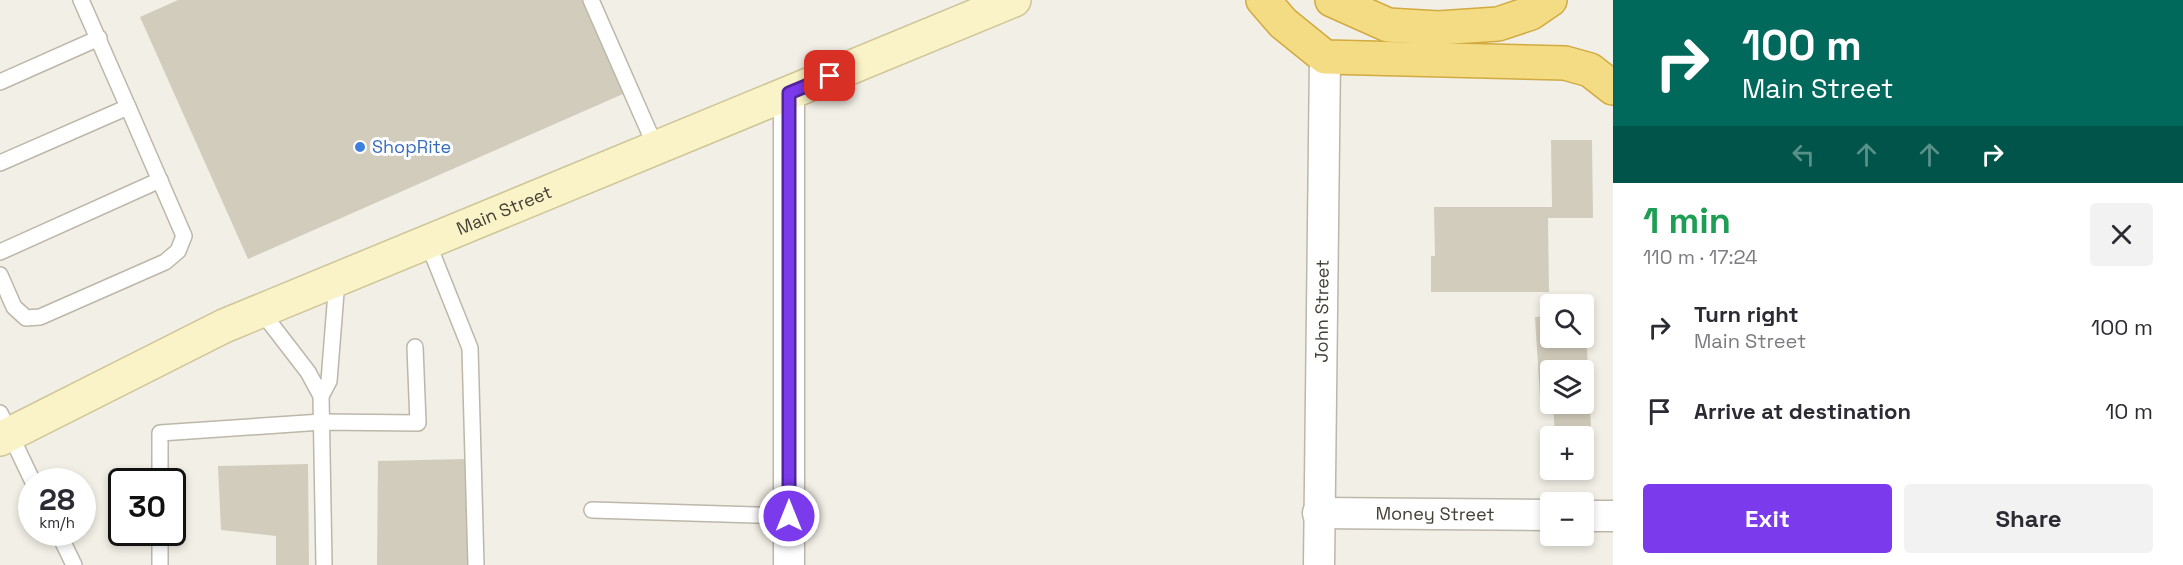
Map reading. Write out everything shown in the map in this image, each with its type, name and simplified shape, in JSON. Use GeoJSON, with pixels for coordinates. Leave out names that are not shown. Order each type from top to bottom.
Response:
{"type":"FeatureCollection","features":[{"type":"Feature","properties":{"kind":"highway"},"geometry":{"type":"LineString","coordinates":[[1263,0],[1282,23],[1324,57],[1565,63],[1590,70],[1613,88]]}},
{"type":"Feature","properties":{"kind":"highway"},"geometry":{"type":"LineString","coordinates":[[1332,0],[1438,28],[1498,24],[1531,13],[1550,0]]}},
{"type":"Feature","properties":{"kind":"main road","name":"Main Street"},"geometry":{"type":"LineString","coordinates":[[3,429],[224,326],[657,150],[1014,0]]}},
{"type":"Feature","properties":{"kind":"street","name":"John Street"},"geometry":{"type":"LineString","coordinates":[[1319,565],[1324,57]]}},
{"type":"Feature","properties":{"kind":"street"},"geometry":{"type":"LineString","coordinates":[[789,93],[789,565]]}},
{"type":"Feature","properties":{"kind":"street","name":"Money Street"},"geometry":{"type":"LineString","coordinates":[[1318,513],[1540,515]]}},
{"type":"Feature","properties":{"kind":"street"},"geometry":{"type":"LineString","coordinates":[[1594,516],[1613,516]]}},
{"type":"Feature","properties":{"kind":"lane"},"geometry":{"type":"LineString","coordinates":[[0,275],[14,307],[26,318],[40,317],[165,262],[178,251],[184,236],[81,0]]}},
{"type":"Feature","properties":{"kind":"lane"},"geometry":{"type":"LineString","coordinates":[[591,0],[657,150]]}},
{"type":"Feature","properties":{"kind":"lane"},"geometry":{"type":"LineString","coordinates":[[0,82],[99,38]]}},
{"type":"Feature","properties":{"kind":"lane"},"geometry":{"type":"LineString","coordinates":[[0,163],[128,107]]}},
{"type":"Feature","properties":{"kind":"lane"},"geometry":{"type":"LineString","coordinates":[[0,252],[160,180]]}},
{"type":"Feature","properties":{"kind":"lane"},"geometry":{"type":"LineString","coordinates":[[428,243],[470,348],[477,565]]}},
{"type":"Feature","properties":{"kind":"lane"},"geometry":{"type":"LineString","coordinates":[[321,396],[329,381],[337,280]]}},
{"type":"Feature","properties":{"kind":"lane"},"geometry":{"type":"LineString","coordinates":[[261,311],[308,372],[321,396],[324,565]]}},
{"type":"Feature","properties":{"kind":"lane"},"geometry":{"type":"LineString","coordinates":[[160,468],[160,433],[322,422],[418,423],[415,347]]}},
{"type":"Feature","properties":{"kind":"lane"},"geometry":{"type":"LineString","coordinates":[[3,429],[25,468]]}},
{"type":"Feature","properties":{"kind":"lane"},"geometry":{"type":"LineString","coordinates":[[592,510],[789,516]]}},
{"type":"Feature","properties":{"kind":"lane"},"geometry":{"type":"LineString","coordinates":[[65,546],[74,565]]}},
{"type":"Feature","properties":{"kind":"lane"},"geometry":{"type":"LineString","coordinates":[[160,546],[160,565]]}},
{"type":"Feature","properties":{"kind":"building"},"geometry":{"type":"Polygon","coordinates":[[[178,0],[582,0],[623,94],[248,259],[140,17],[178,0]]]}},
{"type":"Feature","properties":{"kind":"building"},"geometry":{"type":"Polygon","coordinates":[[[1551,140],[1592,140],[1593,218],[1548,218],[1549,292],[1431,292],[1431,256],[1435,256],[1434,207],[1552,207],[1551,140]]]}},
{"type":"Feature","properties":{"kind":"building"},"geometry":{"type":"Polygon","coordinates":[[[1535,317],[1540,317],[1540,348],[1587,348],[1588,360],[1540,360],[1540,398],[1535,317]]]}},
{"type":"Feature","properties":{"kind":"building"},"geometry":{"type":"Polygon","coordinates":[[[1554,414],[1590,414],[1591,426],[1554,426],[1554,414]]]}},
{"type":"Feature","properties":{"kind":"building"},"geometry":{"type":"Polygon","coordinates":[[[466,459],[469,565],[377,565],[378,461],[466,459]]]}},
{"type":"Feature","properties":{"kind":"building"},"geometry":{"type":"Polygon","coordinates":[[[308,464],[309,565],[276,565],[276,536],[221,530],[218,466],[308,464]]]}},
{"type":"Feature","properties":{"kind":"place","name":"ShopRite"},"geometry":{"type":"Point","coordinates":[360,147]}},
{"type":"Feature","properties":{"kind":"route"},"geometry":{"type":"LineString","coordinates":[[789,516],[789,93],[830,76]]}}]}
